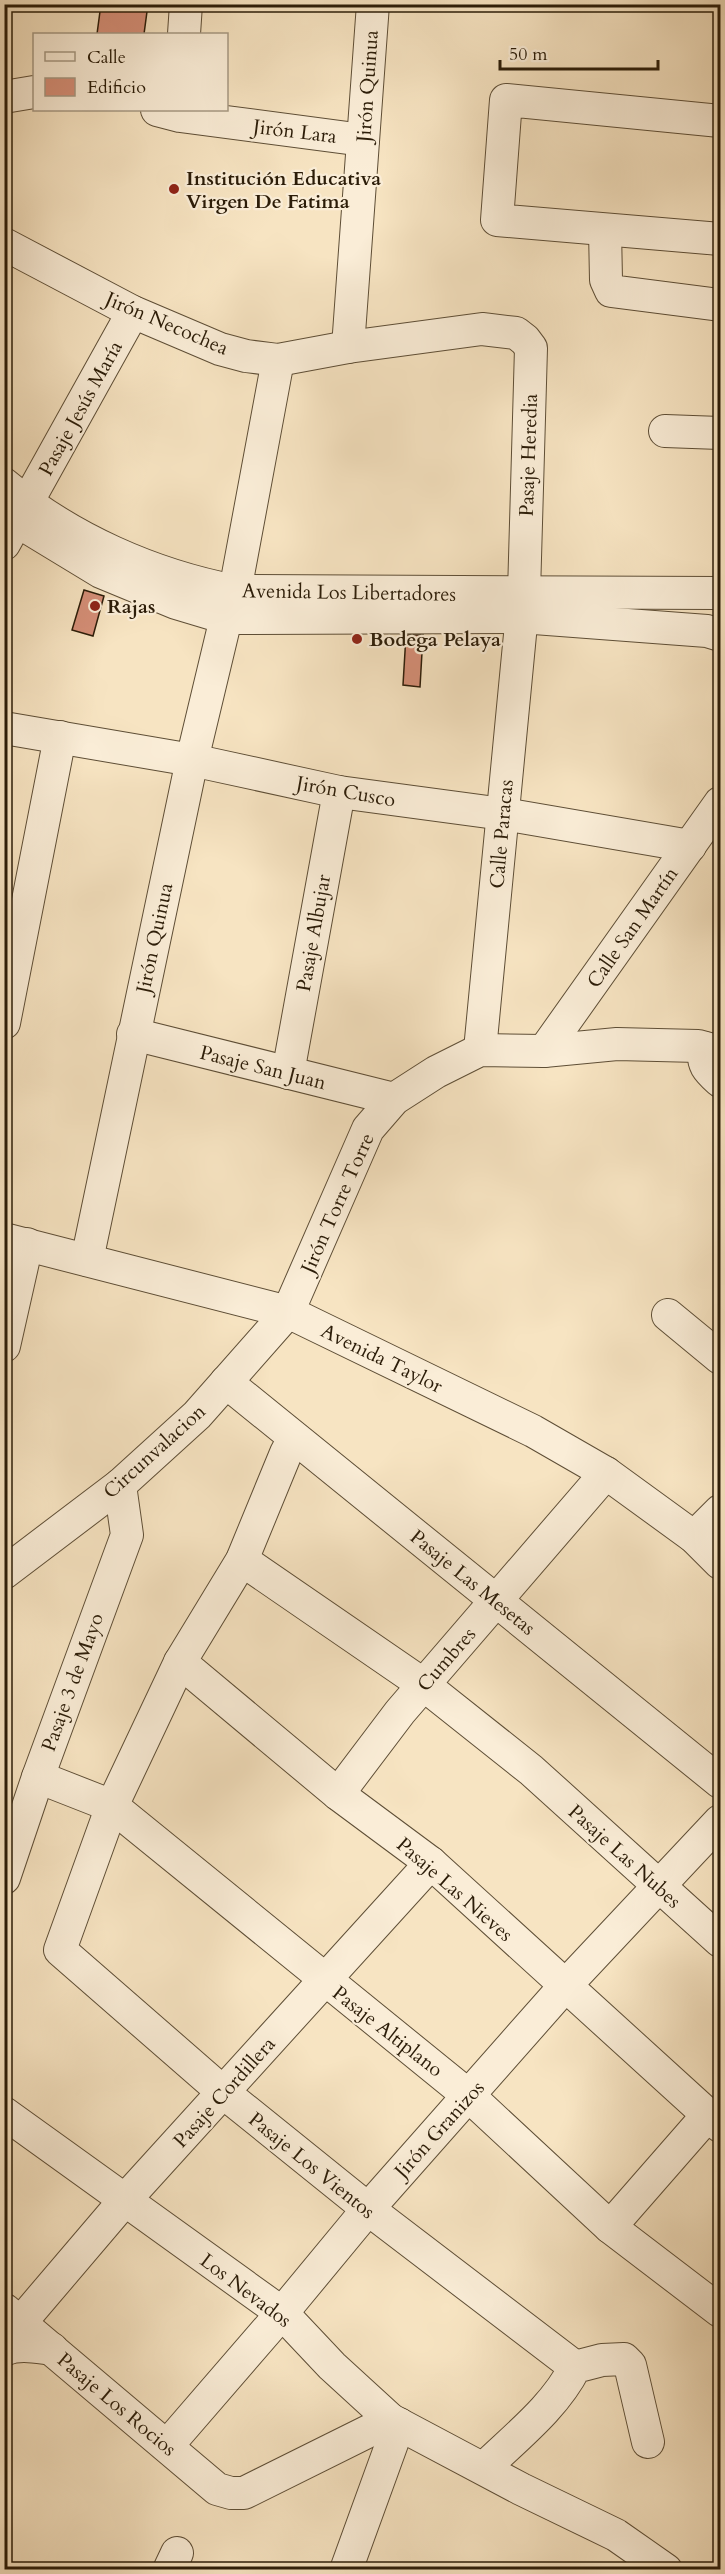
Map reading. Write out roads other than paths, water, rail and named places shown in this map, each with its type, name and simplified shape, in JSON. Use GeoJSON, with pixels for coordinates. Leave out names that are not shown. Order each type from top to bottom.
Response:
{"type":"FeatureCollection","features":[{"type":"Feature","properties":{"kind":"street"},"geometry":{"type":"LineString","coordinates":[[184,33],[186,4]]}},
{"type":"Feature","properties":{"kind":"street","name":"Jirón Quinua"},"geometry":{"type":"LineString","coordinates":[[348,347],[373,4]]}},
{"type":"Feature","properties":{"kind":"street"},"geometry":{"type":"LineString","coordinates":[[4,97],[33,92]]}},
{"type":"Feature","properties":{"kind":"street"},"geometry":{"type":"LineString","coordinates":[[720,120],[506,100],[497,220],[720,239]]}},
{"type":"Feature","properties":{"kind":"street","name":"Jirón Lara"},"geometry":{"type":"LineString","coordinates":[[173,112],[363,140]]}},
{"type":"Feature","properties":{"kind":"street"},"geometry":{"type":"LineString","coordinates":[[605,230],[606,280],[611,291],[720,305]]}},
{"type":"Feature","properties":{"kind":"street","name":"Jirón Necochea"},"geometry":{"type":"LineString","coordinates":[[4,244],[133,312],[220,350],[278,360],[348,347],[482,329]]}},
{"type":"Feature","properties":{"kind":"street","name":"Pasaje Jesús María"},"geometry":{"type":"LineString","coordinates":[[12,513],[133,312]]}},
{"type":"Feature","properties":{"kind":"street","name":"Pasaje Heredia"},"geometry":{"type":"LineString","coordinates":[[482,329],[516,333],[531,348],[522,605]]}},
{"type":"Feature","properties":{"kind":"street","name":"Jirón Quinua"},"geometry":{"type":"LineString","coordinates":[[87,1260],[192,760],[231,604],[278,360]]}},
{"type":"Feature","properties":{"kind":"street"},"geometry":{"type":"LineString","coordinates":[[665,431],[720,433]]}},
{"type":"Feature","properties":{"kind":"street","name":"Avenida Los Libertadores"},"geometry":{"type":"LineString","coordinates":[[12,513],[100,572],[176,603],[522,605],[666,593],[720,593]]}},
{"type":"Feature","properties":{"kind":"street"},"geometry":{"type":"LineString","coordinates":[[664,628],[666,593]]}},
{"type":"Feature","properties":{"kind":"street","name":"Avenida Los Libertadores"},"geometry":{"type":"LineString","coordinates":[[522,605],[664,628],[707,631],[720,635]]}},
{"type":"Feature","properties":{"kind":"street","name":"Calle Paracas"},"geometry":{"type":"LineString","coordinates":[[480,1050],[522,605]]}},
{"type":"Feature","properties":{"kind":"street","name":"Jirón Cusco"},"geometry":{"type":"LineString","coordinates":[[4,728],[192,760],[339,792],[503,814],[690,846]]}},
{"type":"Feature","properties":{"kind":"street"},"geometry":{"type":"LineString","coordinates":[[4,1023],[60,737]]}},
{"type":"Feature","properties":{"kind":"street","name":"Pasaje Albujar"},"geometry":{"type":"LineString","coordinates":[[288,1074],[339,792]]}},
{"type":"Feature","properties":{"kind":"street","name":"Calle San Martín"},"geometry":{"type":"LineString","coordinates":[[544,1051],[720,803]]}},
{"type":"Feature","properties":{"kind":"street","name":"Pasaje San Juan"},"geometry":{"type":"LineString","coordinates":[[133,1034],[394,1099]]}},
{"type":"Feature","properties":{"kind":"street"},"geometry":{"type":"LineString","coordinates":[[394,1099],[436,1072],[480,1050],[544,1051],[617,1044],[712,1050]]}},
{"type":"Feature","properties":{"kind":"street"},"geometry":{"type":"LineString","coordinates":[[712,1050],[703,1061],[708,1070],[720,1081]]}},
{"type":"Feature","properties":{"kind":"street","name":"Jirón Torre Torre"},"geometry":{"type":"LineString","coordinates":[[288,1312],[368,1129],[394,1099]]}},
{"type":"Feature","properties":{"kind":"street"},"geometry":{"type":"LineString","coordinates":[[4,1346],[16,1241]]}},
{"type":"Feature","properties":{"kind":"street","name":"Avenida Taylor"},"geometry":{"type":"LineString","coordinates":[[16,1241],[288,1312],[533,1431],[606,1473],[694,1537],[720,1563]]}},
{"type":"Feature","properties":{"kind":"street","name":"Circunvalacion"},"geometry":{"type":"LineString","coordinates":[[4,1573],[120,1485],[197,1415],[288,1312]]}},
{"type":"Feature","properties":{"kind":"street"},"geometry":{"type":"LineString","coordinates":[[668,1315],[720,1358]]}},
{"type":"Feature","properties":{"kind":"street","name":"Pasaje Las Mesetas"},"geometry":{"type":"LineString","coordinates":[[226,1382],[720,1782]]}},
{"type":"Feature","properties":{"kind":"street"},"geometry":{"type":"LineString","coordinates":[[112,1806],[180,1662],[242,1560],[294,1438]]}},
{"type":"Feature","properties":{"kind":"street","name":"Cumbres"},"geometry":{"type":"LineString","coordinates":[[338,1794],[424,1685],[606,1473]]}},
{"type":"Feature","properties":{"kind":"street","name":"Pasaje 3 de Mayo"},"geometry":{"type":"LineString","coordinates":[[4,1878],[38,1777],[127,1534],[120,1485]]}},
{"type":"Feature","properties":{"kind":"street"},"geometry":{"type":"LineString","coordinates":[[694,1537],[720,1511]]}},
{"type":"Feature","properties":{"kind":"street","name":"Pasaje Las Nubes"},"geometry":{"type":"LineString","coordinates":[[242,1560],[424,1685],[531,1770],[720,1941]]}},
{"type":"Feature","properties":{"kind":"street","name":"Pasaje Las Nieves"},"geometry":{"type":"LineString","coordinates":[[180,1662],[338,1794],[431,1863],[714,2121]]}},
{"type":"Feature","properties":{"kind":"street","name":"Pasaje Altiplano"},"geometry":{"type":"LineString","coordinates":[[38,1777],[112,1806],[469,2096],[610,2227],[720,2311]]}},
{"type":"Feature","properties":{"kind":"street","name":"Pasaje Los Vientos"},"geometry":{"type":"LineString","coordinates":[[112,1806],[60,1950],[224,2093],[368,2209],[575,2367]]}},
{"type":"Feature","properties":{"kind":"street","name":"Jirón Granizos"},"geometry":{"type":"LineString","coordinates":[[167,2446],[368,2209],[565,1986],[720,1821]]}},
{"type":"Feature","properties":{"kind":"street","name":"Pasaje Cordillera"},"geometry":{"type":"LineString","coordinates":[[13,2316],[224,2093],[431,1863]]}},
{"type":"Feature","properties":{"kind":"street","name":"Los Nevados"},"geometry":{"type":"LineString","coordinates":[[4,2113],[282,2313],[332,2366],[395,2422],[520,2489],[616,2535],[666,2570]]}},
{"type":"Feature","properties":{"kind":"street"},"geometry":{"type":"LineString","coordinates":[[610,2227],[714,2121]]}},
{"type":"Feature","properties":{"kind":"street","name":"Pasaje Los Rocios"},"geometry":{"type":"LineString","coordinates":[[13,2316],[217,2490],[244,2493],[395,2422]]}},
{"type":"Feature","properties":{"kind":"street"},"geometry":{"type":"LineString","coordinates":[[4,2350],[11,2347],[29,2346],[52,2349]]}},
{"type":"Feature","properties":{"kind":"street"},"geometry":{"type":"LineString","coordinates":[[484,2468],[541,2412],[564,2386],[575,2367],[617,2358],[624,2359],[630,2365],[648,2442]]}},
{"type":"Feature","properties":{"kind":"street"},"geometry":{"type":"LineString","coordinates":[[346,2570],[395,2422]]}},
{"type":"Feature","properties":{"kind":"place","name":"Institución Educativa Virgen De Fatima"},"geometry":{"type":"Point","coordinates":[174,189]}},
{"type":"Feature","properties":{"kind":"place","name":"Rajas"},"geometry":{"type":"Point","coordinates":[95,606]}},
{"type":"Feature","properties":{"kind":"place","name":"Bodega Pelaya"},"geometry":{"type":"Point","coordinates":[357,639]}}]}
